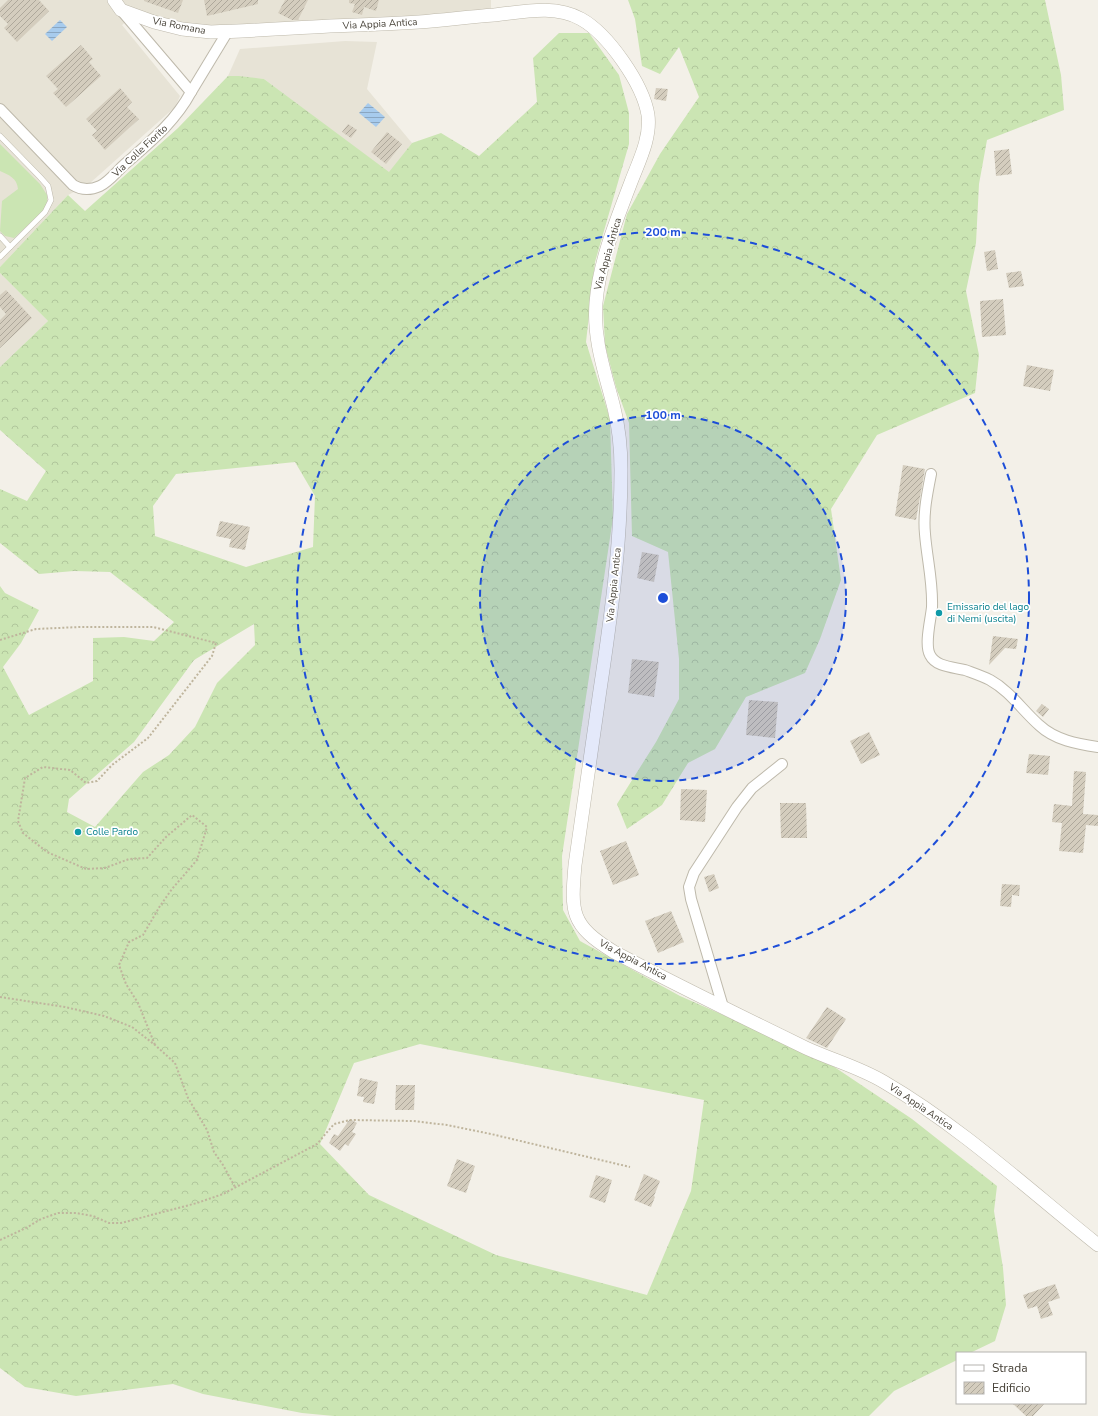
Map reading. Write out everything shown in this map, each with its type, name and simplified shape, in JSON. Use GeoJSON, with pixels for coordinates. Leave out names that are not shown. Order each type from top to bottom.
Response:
{"type":"FeatureCollection","features":[{"type":"Feature","properties":{"kind":"street","name":"Via Romana"},"geometry":{"type":"LineString","coordinates":[[118,5],[154,22],[174,27],[205,32],[228,31]]}},
{"type":"Feature","properties":{"kind":"street"},"geometry":{"type":"LineString","coordinates":[[118,5],[191,92]]}},
{"type":"Feature","properties":{"kind":"street","name":"Via Appia Antica"},"geometry":{"type":"LineString","coordinates":[[228,31],[416,22],[557,11],[568,13],[579,18],[595,29],[610,45],[635,81],[644,100],[648,115],[647,134],[644,148],[606,253],[596,301],[596,333],[598,352],[614,407],[619,437],[621,470],[620,511],[616,572],[609,633],[575,865],[573,906],[577,918],[584,929],[598,942],[614,952],[817,1053],[870,1074],[899,1091],[963,1136],[1095,1243]]}},
{"type":"Feature","properties":{"kind":"street","name":"Via Colle Fiorito"},"geometry":{"type":"LineString","coordinates":[[0,109],[73,185],[78,188],[88,189],[96,187],[105,182],[164,128],[180,110],[228,31]]}},
{"type":"Feature","properties":{"kind":"street"},"geometry":{"type":"LineString","coordinates":[[931,474],[924,520],[932,585],[932,607],[928,643],[928,651],[931,656],[934,660],[943,665],[970,672],[998,685],[1040,726],[1051,734],[1074,743],[1098,747]]}},
{"type":"Feature","properties":{"kind":"street"},"geometry":{"type":"LineString","coordinates":[[724,1007],[691,899],[690,884],[695,870],[742,799],[756,785],[782,764]]}},
{"type":"Feature","properties":{"kind":"lane"},"geometry":{"type":"LineString","coordinates":[[0,136],[45,182],[51,196],[50,205],[45,212],[0,256]]}},
{"type":"Feature","properties":{"kind":"lane"},"geometry":{"type":"LineString","coordinates":[[0,236],[10,247]]}},
{"type":"Feature","properties":{"kind":"path"},"geometry":{"type":"LineString","coordinates":[[0,640],[36,629],[80,627],[153,628],[216,644],[212,656],[148,738],[112,765],[97,781],[86,783],[70,770],[43,767],[25,778],[18,821],[23,833],[47,852],[86,869],[105,868],[128,859],[147,858],[166,837],[192,815],[206,827],[197,860],[172,889],[160,906],[144,935],[129,942],[119,965],[126,984],[138,1003],[155,1045]]}},
{"type":"Feature","properties":{"kind":"path"},"geometry":{"type":"LineString","coordinates":[[0,997],[65,1007],[104,1016],[132,1027],[155,1045],[175,1063],[188,1098],[207,1130],[214,1152],[223,1165],[235,1188]]}},
{"type":"Feature","properties":{"kind":"path"},"geometry":{"type":"LineString","coordinates":[[0,1240],[26,1228],[41,1218],[58,1213],[76,1213],[93,1216],[109,1223],[121,1224],[197,1203],[223,1194],[318,1144],[334,1124],[342,1121],[419,1122],[455,1126],[630,1167]]}},
{"type":"Feature","properties":{"kind":"shaded area"},"geometry":{"type":"Polygon","coordinates":[[[0,0],[491,0],[491,10],[297,25],[210,29],[138,12],[122,25],[180,96],[175,107],[89,184],[68,195],[0,267],[0,0]]]}},
{"type":"Feature","properties":{"kind":"shaded area"},"geometry":{"type":"Polygon","coordinates":[[[345,41],[377,42],[367,89],[412,143],[389,173],[264,79],[228,76],[240,49],[345,41]]]}},
{"type":"Feature","properties":{"kind":"shaded area"},"geometry":{"type":"Polygon","coordinates":[[[0,273],[48,321],[0,367],[0,273]]]}},
{"type":"Feature","properties":{"kind":"green space"},"geometry":{"type":"Polygon","coordinates":[[[628,0],[1045,0],[1061,75],[1064,110],[987,140],[979,184],[976,243],[966,291],[979,355],[975,393],[877,435],[831,509],[841,580],[820,639],[805,673],[746,697],[715,749],[688,763],[662,805],[627,829],[617,804],[656,742],[679,699],[679,659],[668,552],[632,536],[629,423],[616,387],[605,345],[603,306],[627,214],[660,154],[699,97],[679,47],[660,74],[642,66],[635,19],[628,0]]]}},
{"type":"Feature","properties":{"kind":"green space"},"geometry":{"type":"Polygon","coordinates":[[[559,33],[589,33],[619,75],[629,113],[629,144],[595,262],[586,342],[610,419],[613,518],[562,856],[563,910],[580,941],[680,996],[821,1058],[912,1119],[997,1186],[994,1211],[1003,1268],[1006,1305],[995,1341],[972,1352],[956,1352],[956,1360],[894,1391],[869,1416],[334,1416],[302,1413],[203,1394],[173,1384],[76,1396],[25,1387],[0,1368],[0,586],[5,593],[39,610],[21,643],[3,667],[29,715],[93,681],[93,638],[124,637],[154,641],[174,622],[110,572],[74,571],[39,574],[0,543],[0,489],[27,501],[46,471],[0,430],[0,367],[48,321],[0,273],[0,267],[68,195],[85,211],[178,128],[228,76],[264,79],[389,172],[412,143],[441,133],[479,156],[537,102],[533,58],[559,33]],[[295,462],[176,474],[153,506],[155,536],[246,567],[313,547],[315,496],[295,462]],[[254,624],[194,660],[134,742],[69,799],[67,812],[95,827],[143,772],[169,755],[195,727],[217,683],[255,645],[254,624]],[[420,1044],[354,1063],[320,1144],[369,1195],[496,1255],[647,1295],[691,1191],[704,1100],[420,1044]]]}},
{"type":"Feature","properties":{"kind":"green space"},"geometry":{"type":"Polygon","coordinates":[[[0,144],[40,184],[47,195],[47,202],[44,210],[14,238],[5,236],[0,231],[2,201],[18,189],[14,180],[0,171],[0,144]]]}},
{"type":"Feature","properties":{"kind":"water"},"geometry":{"type":"Polygon","coordinates":[[[60,20],[67,27],[52,41],[45,34],[60,20]]]}},
{"type":"Feature","properties":{"kind":"water"},"geometry":{"type":"Polygon","coordinates":[[[368,103],[385,117],[376,127],[359,113],[368,103]]]}},
{"type":"Feature","properties":{"kind":"building"},"geometry":{"type":"Polygon","coordinates":[[[8,0],[39,0],[49,11],[17,42],[4,28],[8,24],[0,16],[0,8],[8,0]]]}},
{"type":"Feature","properties":{"kind":"building"},"geometry":{"type":"Polygon","coordinates":[[[144,0],[183,0],[178,13],[144,0]]]}},
{"type":"Feature","properties":{"kind":"building"},"geometry":{"type":"Polygon","coordinates":[[[204,0],[258,0],[258,4],[207,16],[204,0]]]}},
{"type":"Feature","properties":{"kind":"building"},"geometry":{"type":"Polygon","coordinates":[[[285,0],[308,0],[298,20],[292,20],[278,13],[285,0]]]}},
{"type":"Feature","properties":{"kind":"building"},"geometry":{"type":"Polygon","coordinates":[[[349,0],[379,0],[376,11],[364,7],[362,15],[352,12],[355,4],[349,3],[349,0]]]}},
{"type":"Feature","properties":{"kind":"building"},"geometry":{"type":"Polygon","coordinates":[[[81,45],[93,59],[89,62],[101,76],[66,107],[53,93],[58,89],[46,76],[81,45]]]}},
{"type":"Feature","properties":{"kind":"building"},"geometry":{"type":"Polygon","coordinates":[[[120,88],[132,102],[127,107],[139,119],[105,150],[92,135],[97,131],[86,119],[120,88]]]}},
{"type":"Feature","properties":{"kind":"building"},"geometry":{"type":"Polygon","coordinates":[[[656,88],[668,89],[666,101],[654,99],[656,88]]]}},
{"type":"Feature","properties":{"kind":"building"},"geometry":{"type":"Polygon","coordinates":[[[348,124],[357,130],[351,138],[342,132],[348,124]]]}},
{"type":"Feature","properties":{"kind":"building"},"geometry":{"type":"Polygon","coordinates":[[[387,132],[402,144],[386,164],[371,152],[387,132]]]}},
{"type":"Feature","properties":{"kind":"building"},"geometry":{"type":"Polygon","coordinates":[[[1009,149],[1012,174],[996,176],[994,151],[1009,149]]]}},
{"type":"Feature","properties":{"kind":"building"},"geometry":{"type":"Polygon","coordinates":[[[995,250],[998,269],[987,271],[984,252],[995,250]]]}},
{"type":"Feature","properties":{"kind":"building"},"geometry":{"type":"Polygon","coordinates":[[[1021,271],[1024,286],[1009,288],[1006,273],[1021,271]]]}},
{"type":"Feature","properties":{"kind":"building"},"geometry":{"type":"Polygon","coordinates":[[[6,290],[32,318],[0,348],[0,320],[6,314],[0,307],[0,295],[6,290]]]}},
{"type":"Feature","properties":{"kind":"building"},"geometry":{"type":"Polygon","coordinates":[[[1003,299],[1006,335],[982,337],[980,301],[1003,299]]]}},
{"type":"Feature","properties":{"kind":"building"},"geometry":{"type":"Polygon","coordinates":[[[1027,365],[1054,370],[1050,391],[1023,386],[1027,365]]]}},
{"type":"Feature","properties":{"kind":"building"},"geometry":{"type":"Polygon","coordinates":[[[903,465],[925,469],[916,520],[895,516],[903,465]]]}},
{"type":"Feature","properties":{"kind":"building"},"geometry":{"type":"Polygon","coordinates":[[[220,521],[250,527],[245,550],[229,547],[231,539],[216,536],[220,521]]]}},
{"type":"Feature","properties":{"kind":"building"},"geometry":{"type":"Polygon","coordinates":[[[642,552],[659,555],[654,582],[637,578],[642,552]]]}},
{"type":"Feature","properties":{"kind":"building"},"geometry":{"type":"Polygon","coordinates":[[[993,636],[1018,639],[1016,649],[1005,648],[989,665],[993,636]]]}},
{"type":"Feature","properties":{"kind":"building"},"geometry":{"type":"Polygon","coordinates":[[[632,659],[659,662],[654,697],[628,693],[632,659]]]}},
{"type":"Feature","properties":{"kind":"building"},"geometry":{"type":"Polygon","coordinates":[[[749,700],[778,702],[775,738],[746,735],[749,700]]]}},
{"type":"Feature","properties":{"kind":"building"},"geometry":{"type":"Polygon","coordinates":[[[1042,704],[1049,709],[1043,717],[1036,711],[1042,704]]]}},
{"type":"Feature","properties":{"kind":"building"},"geometry":{"type":"Polygon","coordinates":[[[869,732],[880,755],[861,764],[850,741],[869,732]]]}},
{"type":"Feature","properties":{"kind":"building"},"geometry":{"type":"Polygon","coordinates":[[[1029,754],[1050,756],[1048,775],[1026,773],[1029,754]]]}},
{"type":"Feature","properties":{"kind":"building"},"geometry":{"type":"Polygon","coordinates":[[[1074,771],[1086,772],[1083,814],[1098,815],[1098,826],[1086,825],[1083,853],[1059,851],[1062,823],[1052,822],[1054,804],[1072,806],[1074,771]]]}},
{"type":"Feature","properties":{"kind":"building"},"geometry":{"type":"Polygon","coordinates":[[[681,789],[707,790],[705,822],[680,820],[681,789]]]}},
{"type":"Feature","properties":{"kind":"building"},"geometry":{"type":"Polygon","coordinates":[[[780,803],[806,803],[807,838],[781,838],[780,803]]]}},
{"type":"Feature","properties":{"kind":"building"},"geometry":{"type":"Polygon","coordinates":[[[626,841],[639,875],[613,885],[600,851],[626,841]]]}},
{"type":"Feature","properties":{"kind":"building"},"geometry":{"type":"Polygon","coordinates":[[[714,874],[719,888],[709,892],[704,877],[714,874]]]}},
{"type":"Feature","properties":{"kind":"building"},"geometry":{"type":"Polygon","coordinates":[[[1002,884],[1020,885],[1019,896],[1012,895],[1011,907],[1000,906],[1002,884]]]}},
{"type":"Feature","properties":{"kind":"building"},"geometry":{"type":"Polygon","coordinates":[[[671,911],[684,942],[658,953],[645,921],[671,911]]]}},
{"type":"Feature","properties":{"kind":"building"},"geometry":{"type":"Polygon","coordinates":[[[827,1007],[846,1019],[827,1048],[806,1038],[827,1007]]]}},
{"type":"Feature","properties":{"kind":"building"},"geometry":{"type":"Polygon","coordinates":[[[360,1078],[378,1082],[374,1104],[363,1102],[364,1097],[357,1096],[360,1078]]]}},
{"type":"Feature","properties":{"kind":"building"},"geometry":{"type":"Polygon","coordinates":[[[396,1085],[415,1085],[414,1110],[395,1110],[396,1085]]]}},
{"type":"Feature","properties":{"kind":"building"},"geometry":{"type":"Polygon","coordinates":[[[350,1119],[357,1123],[352,1132],[356,1134],[348,1146],[345,1144],[340,1151],[329,1143],[334,1134],[338,1136],[350,1119]]]}},
{"type":"Feature","properties":{"kind":"building"},"geometry":{"type":"Polygon","coordinates":[[[457,1159],[475,1166],[466,1193],[447,1186],[457,1159]]]}},
{"type":"Feature","properties":{"kind":"building"},"geometry":{"type":"Polygon","coordinates":[[[644,1174],[660,1181],[651,1207],[634,1200],[644,1174]]]}},
{"type":"Feature","properties":{"kind":"building"},"geometry":{"type":"Polygon","coordinates":[[[596,1175],[612,1180],[605,1203],[589,1197],[596,1175]]]}},
{"type":"Feature","properties":{"kind":"building"},"geometry":{"type":"Polygon","coordinates":[[[1055,1284],[1060,1298],[1048,1302],[1053,1315],[1041,1319],[1037,1306],[1028,1309],[1023,1295],[1055,1284]]]}},
{"type":"Feature","properties":{"kind":"building"},"geometry":{"type":"Polygon","coordinates":[[[1013,1404],[1044,1404],[1033,1416],[1026,1416],[1013,1404]]]}},
{"type":"Feature","properties":{"kind":"place","name":"Emissario del lago di Nemi (uscita)"},"geometry":{"type":"Point","coordinates":[939,613]}},
{"type":"Feature","properties":{"kind":"place","name":"Colle Pardo"},"geometry":{"type":"Point","coordinates":[78,832]}}]}
